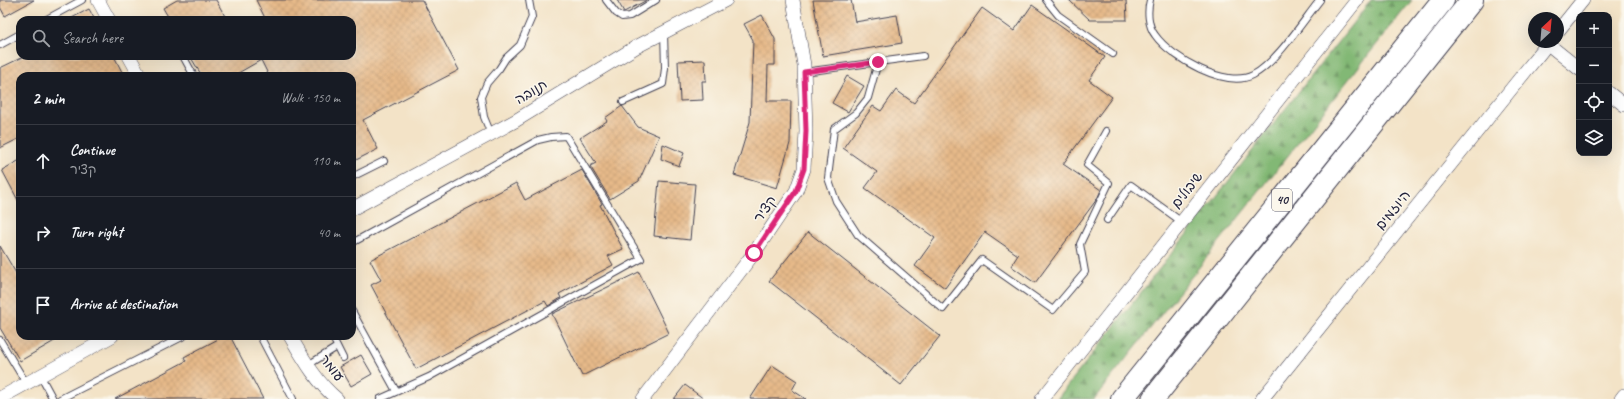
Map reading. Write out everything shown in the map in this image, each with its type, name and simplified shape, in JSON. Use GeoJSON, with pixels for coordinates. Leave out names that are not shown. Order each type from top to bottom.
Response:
{"type":"FeatureCollection","features":[{"type":"Feature","properties":{"kind":"highway","name":"40"},"geometry":{"type":"LineString","coordinates":[[1122,399],[1442,0]]}},
{"type":"Feature","properties":{"kind":"highway","name":"40"},"geometry":{"type":"LineString","coordinates":[[1153,399],[1472,0]]}},
{"type":"Feature","properties":{"kind":"street"},"geometry":{"type":"LineString","coordinates":[[98,0],[107,16]]}},
{"type":"Feature","properties":{"kind":"street","name":"תנובה"},"geometry":{"type":"LineString","coordinates":[[356,207],[491,134],[664,32],[726,0]]}},
{"type":"Feature","properties":{"kind":"street","name":"קציר"},"geometry":{"type":"LineString","coordinates":[[642,399],[754,253],[796,191],[804,169],[806,131],[804,72],[792,0]]}},
{"type":"Feature","properties":{"kind":"street","name":"שיבולים"},"geometry":{"type":"LineString","coordinates":[[1042,399],[1357,0]]}},
{"type":"Feature","properties":{"kind":"street"},"geometry":{"type":"LineString","coordinates":[[1564,24],[1583,0]]}},
{"type":"Feature","properties":{"kind":"street","name":"היוזמים"},"geometry":{"type":"LineString","coordinates":[[1262,399],[1545,48]]}},
{"type":"Feature","properties":{"kind":"street"},"geometry":{"type":"LineString","coordinates":[[1555,48],[1576,66]]}},
{"type":"Feature","properties":{"kind":"street"},"geometry":{"type":"LineString","coordinates":[[131,60],[138,72]]}},
{"type":"Feature","properties":{"kind":"street"},"geometry":{"type":"LineString","coordinates":[[1612,96],[1624,106]]}},
{"type":"Feature","properties":{"kind":"street"},"geometry":{"type":"LineString","coordinates":[[0,398],[105,340]]}},
{"type":"Feature","properties":{"kind":"street","name":"עומר"},"geometry":{"type":"LineString","coordinates":[[292,340],[327,391],[337,399]]}},
{"type":"Feature","properties":{"kind":"street"},"geometry":{"type":"LineString","coordinates":[[1621,399],[1624,395]]}},
{"type":"Feature","properties":{"kind":"lane"},"geometry":{"type":"LineString","coordinates":[[53,16],[82,0]]}},
{"type":"Feature","properties":{"kind":"lane"},"geometry":{"type":"LineString","coordinates":[[491,134],[484,117],[481,97],[487,83],[500,69],[506,58],[520,45],[532,17],[529,0]]}},
{"type":"Feature","properties":{"kind":"lane"},"geometry":{"type":"LineString","coordinates":[[606,0],[616,13],[622,17],[630,16],[656,0]]}},
{"type":"Feature","properties":{"kind":"lane"},"geometry":{"type":"LineString","coordinates":[[1046,0],[1058,15],[1113,54]]}},
{"type":"Feature","properties":{"kind":"lane"},"geometry":{"type":"LineString","coordinates":[[1150,0],[1147,11],[1153,34],[1168,50],[1219,77],[1240,78],[1253,75],[1269,63],[1320,0]]}},
{"type":"Feature","properties":{"kind":"lane"},"geometry":{"type":"LineString","coordinates":[[623,102],[663,84],[665,68],[664,32]]}},
{"type":"Feature","properties":{"kind":"lane"},"geometry":{"type":"LineString","coordinates":[[0,45],[16,36]]}},
{"type":"Feature","properties":{"kind":"lane"},"geometry":{"type":"LineString","coordinates":[[804,72],[923,56]]}},
{"type":"Feature","properties":{"kind":"lane"},"geometry":{"type":"LineString","coordinates":[[185,60],[192,72]]}},
{"type":"Feature","properties":{"kind":"lane"},"geometry":{"type":"LineString","coordinates":[[878,62],[868,98],[856,113],[834,129],[828,178],[836,201],[858,235],[943,309],[982,260],[1053,310],[1085,272],[1080,244],[1108,183],[1088,165],[1106,131]]}},
{"type":"Feature","properties":{"kind":"lane"},"geometry":{"type":"LineString","coordinates":[[356,241],[538,140],[566,136],[641,259],[429,377],[380,399]]}},
{"type":"Feature","properties":{"kind":"lane"},"geometry":{"type":"LineString","coordinates":[[356,175],[384,162]]}},
{"type":"Feature","properties":{"kind":"lane"},"geometry":{"type":"LineString","coordinates":[[1107,220],[1131,185],[1182,222]]}},
{"type":"Feature","properties":{"kind":"lane"},"geometry":{"type":"LineString","coordinates":[[356,318],[396,391]]}},
{"type":"Feature","properties":{"kind":"lane"},"geometry":{"type":"LineString","coordinates":[[0,340],[26,383]]}},
{"type":"Feature","properties":{"kind":"lane"},"geometry":{"type":"LineString","coordinates":[[60,399],[176,340]]}},
{"type":"Feature","properties":{"kind":"lane"},"geometry":{"type":"LineString","coordinates":[[262,340],[293,399]]}},
{"type":"Feature","properties":{"kind":"lane"},"geometry":{"type":"LineString","coordinates":[[334,340],[343,358]]}},
{"type":"Feature","properties":{"kind":"lane"},"geometry":{"type":"LineString","coordinates":[[308,365],[337,347]]}},
{"type":"Feature","properties":{"kind":"lane"},"geometry":{"type":"LineString","coordinates":[[40,375],[53,399]]}},
{"type":"Feature","properties":{"kind":"green space"},"geometry":{"type":"Polygon","coordinates":[[[1371,0],[1412,0],[1094,399],[1057,399],[1371,0]]]}},
{"type":"Feature","properties":{"kind":"building"},"geometry":{"type":"Polygon","coordinates":[[[0,0],[34,0],[5,16],[0,7],[0,0]]]}},
{"type":"Feature","properties":{"kind":"building"},"geometry":{"type":"Polygon","coordinates":[[[177,0],[216,0],[225,16],[168,16],[163,8],[177,0]]]}},
{"type":"Feature","properties":{"kind":"building"},"geometry":{"type":"Polygon","coordinates":[[[256,0],[422,0],[459,70],[363,120],[378,149],[356,160],[356,72],[267,72],[261,60],[356,60],[356,16],[264,16],[256,0]]]}},
{"type":"Feature","properties":{"kind":"building"},"geometry":{"type":"Polygon","coordinates":[[[617,0],[647,0],[624,12],[617,0]]]}},
{"type":"Feature","properties":{"kind":"building"},"geometry":{"type":"Polygon","coordinates":[[[813,0],[851,0],[855,22],[897,15],[902,43],[823,56],[813,0]]]}},
{"type":"Feature","properties":{"kind":"building"},"geometry":{"type":"Polygon","coordinates":[[[1069,0],[1126,0],[1127,20],[1090,20],[1069,0]]]}},
{"type":"Feature","properties":{"kind":"building"},"geometry":{"type":"Polygon","coordinates":[[[1032,5],[1105,57],[1089,80],[1112,97],[1063,164],[1101,190],[1097,199],[1035,283],[1011,266],[1018,255],[985,232],[945,288],[915,266],[935,238],[865,188],[877,172],[843,148],[873,106],[881,111],[896,90],[914,103],[982,8],[1014,31],[1032,5]]]}},
{"type":"Feature","properties":{"kind":"building"},"geometry":{"type":"Polygon","coordinates":[[[89,9],[93,16],[76,16],[89,9]]]}},
{"type":"Feature","properties":{"kind":"building"},"geometry":{"type":"Polygon","coordinates":[[[762,15],[775,39],[775,65],[768,65],[767,101],[791,101],[790,143],[777,188],[734,175],[750,122],[753,40],[744,24],[762,15]]]}},
{"type":"Feature","properties":{"kind":"building"},"geometry":{"type":"Polygon","coordinates":[[[17,60],[116,60],[122,72],[16,72],[16,140],[0,148],[0,68],[17,60]]]}},
{"type":"Feature","properties":{"kind":"building"},"geometry":{"type":"Polygon","coordinates":[[[192,60],[261,60],[240,72],[200,72],[192,60]]]}},
{"type":"Feature","properties":{"kind":"building"},"geometry":{"type":"Polygon","coordinates":[[[705,60],[706,81],[702,81],[703,100],[680,101],[678,61],[705,60]]]}},
{"type":"Feature","properties":{"kind":"building"},"geometry":{"type":"Polygon","coordinates":[[[847,76],[864,86],[848,112],[832,103],[847,76]]]}},
{"type":"Feature","properties":{"kind":"building"},"geometry":{"type":"Polygon","coordinates":[[[622,106],[638,127],[659,136],[639,181],[610,199],[590,166],[596,163],[580,138],[607,121],[605,118],[622,106]]]}},
{"type":"Feature","properties":{"kind":"building"},"geometry":{"type":"Polygon","coordinates":[[[663,144],[684,153],[679,166],[661,159],[663,144]]]}},
{"type":"Feature","properties":{"kind":"building"},"geometry":{"type":"Polygon","coordinates":[[[16,162],[16,196],[2,170],[16,162]]]}},
{"type":"Feature","properties":{"kind":"building"},"geometry":{"type":"Polygon","coordinates":[[[582,170],[602,204],[600,205],[623,249],[608,256],[613,265],[559,294],[561,298],[548,306],[545,301],[416,369],[371,285],[381,280],[370,260],[516,183],[525,200],[582,170]]]}},
{"type":"Feature","properties":{"kind":"building"},"geometry":{"type":"Polygon","coordinates":[[[659,181],[695,184],[690,240],[654,236],[659,181]]]}},
{"type":"Feature","properties":{"kind":"building"},"geometry":{"type":"Polygon","coordinates":[[[808,232],[940,336],[901,385],[769,281],[808,232]]]}},
{"type":"Feature","properties":{"kind":"building"},"geometry":{"type":"Polygon","coordinates":[[[0,246],[16,273],[16,340],[56,340],[20,361],[0,328],[0,246]]]}},
{"type":"Feature","properties":{"kind":"building"},"geometry":{"type":"Polygon","coordinates":[[[639,272],[669,333],[582,376],[552,314],[639,272]]]}},
{"type":"Feature","properties":{"kind":"building"},"geometry":{"type":"Polygon","coordinates":[[[216,340],[232,340],[263,399],[115,399],[186,361],[184,357],[216,340]]]}},
{"type":"Feature","properties":{"kind":"building"},"geometry":{"type":"Polygon","coordinates":[[[361,355],[372,374],[351,386],[340,367],[361,355]]]}},
{"type":"Feature","properties":{"kind":"building"},"geometry":{"type":"Polygon","coordinates":[[[772,365],[797,381],[792,390],[806,399],[750,399],[772,365]]]}},
{"type":"Feature","properties":{"kind":"building"},"geometry":{"type":"Polygon","coordinates":[[[685,385],[704,399],[674,399],[685,385]]]}},
{"type":"Feature","properties":{"kind":"route"},"geometry":{"type":"LineString","coordinates":[[754,253],[796,191],[804,169],[806,131],[804,72],[878,62]]}}]}
